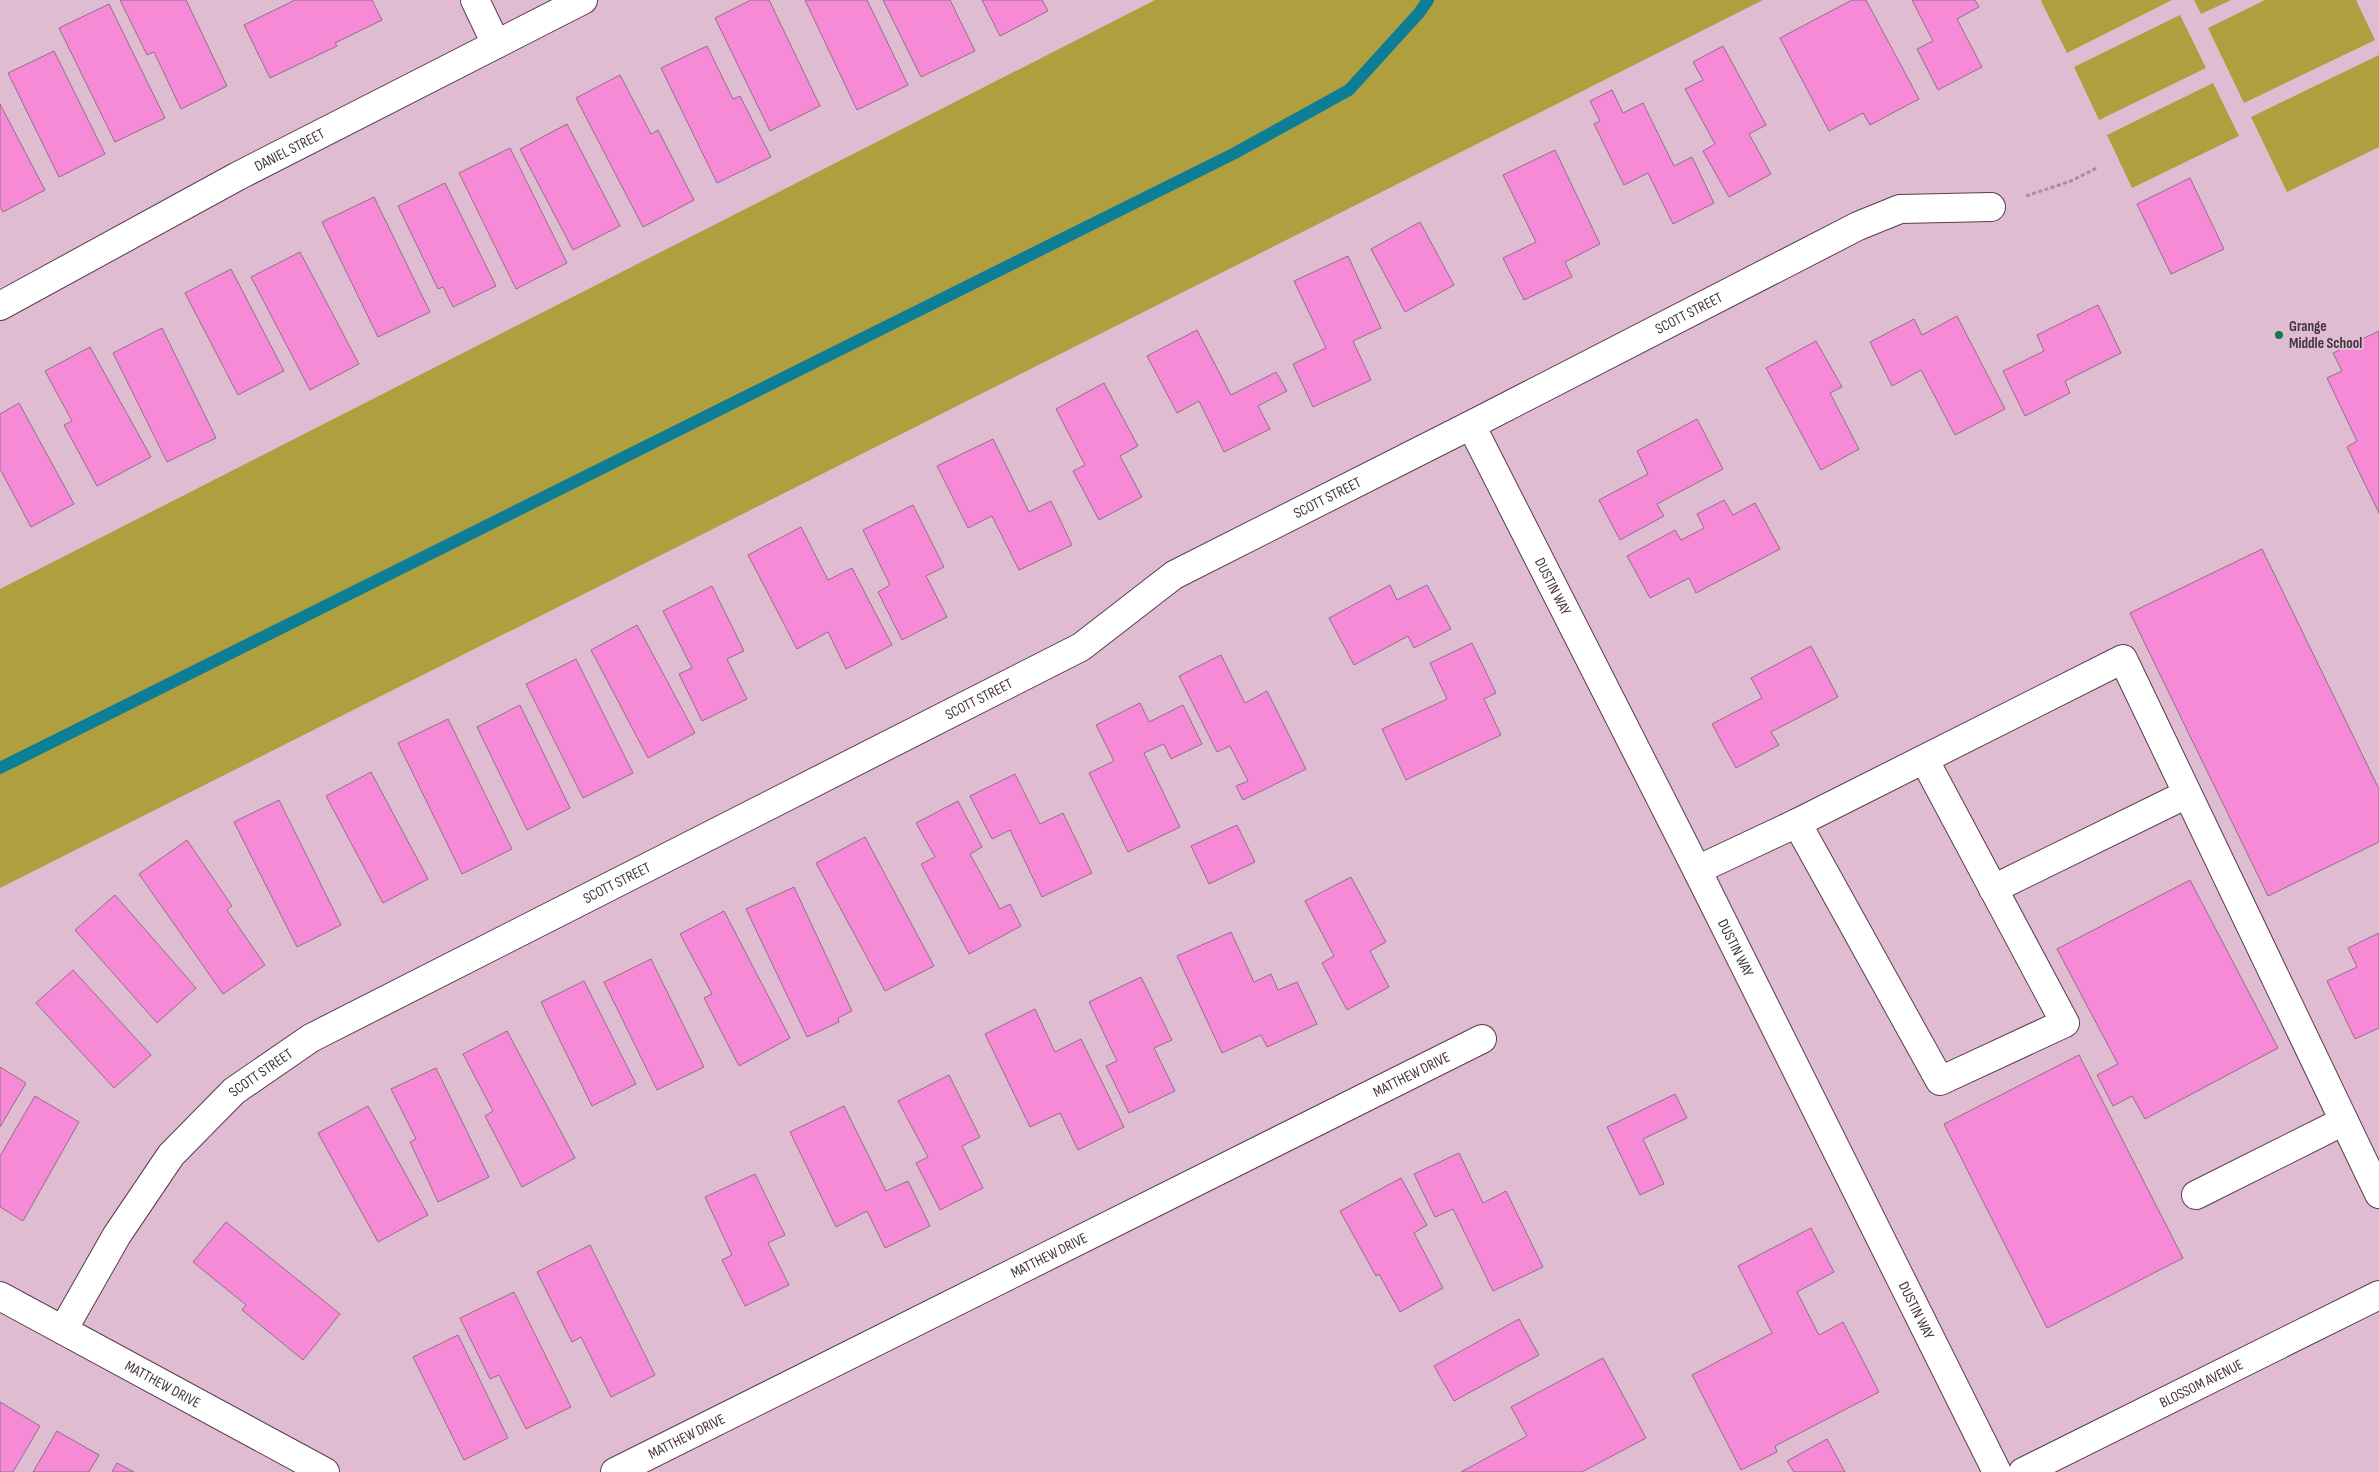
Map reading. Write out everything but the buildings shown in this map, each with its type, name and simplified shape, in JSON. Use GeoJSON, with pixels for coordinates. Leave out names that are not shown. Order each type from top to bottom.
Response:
{"type":"FeatureCollection","features":[{"type":"Feature","properties":{"kind":"street"},"geometry":{"type":"LineString","coordinates":[[475,0],[496,44]]}},
{"type":"Feature","properties":{"kind":"street","name":"DANIEL STREET"},"geometry":{"type":"LineString","coordinates":[[0,306],[238,176],[583,0]]}},
{"type":"Feature","properties":{"kind":"street","name":"SCOTT STREET"},"geometry":{"type":"LineString","coordinates":[[63,1330],[117,1235],[171,1155],[234,1091],[311,1038],[1080,647],[1174,575],[1471,426],[1858,226],[1900,209],[1991,207]]}},
{"type":"Feature","properties":{"kind":"street","name":"DUSTIN WAY"},"geometry":{"type":"LineString","coordinates":[[1471,426],[1698,870],[1997,1472]]}},
{"type":"Feature","properties":{"kind":"street"},"geometry":{"type":"LineString","coordinates":[[1698,870],[1798,823],[2123,659],[2379,1194]]}},
{"type":"Feature","properties":{"kind":"street"},"geometry":{"type":"LineString","coordinates":[[1798,823],[1940,1082],[2065,1023],[1924,759]]}},
{"type":"Feature","properties":{"kind":"street"},"geometry":{"type":"LineString","coordinates":[[1993,889],[2187,794]]}},
{"type":"Feature","properties":{"kind":"street","name":"MATTHEW DRIVE"},"geometry":{"type":"LineString","coordinates":[[616,1472],[1482,1039]]}},
{"type":"Feature","properties":{"kind":"street"},"geometry":{"type":"LineString","coordinates":[[2196,1195],[2344,1121]]}},
{"type":"Feature","properties":{"kind":"street","name":"BLOSSOM AVENUE"},"geometry":{"type":"LineString","coordinates":[[2023,1472],[2379,1295]]}},
{"type":"Feature","properties":{"kind":"street","name":"MATTHEW DRIVE"},"geometry":{"type":"LineString","coordinates":[[0,1296],[324,1472]]}},
{"type":"Feature","properties":{"kind":"path"},"geometry":{"type":"LineString","coordinates":[[1991,207],[2071,181],[2097,168]]}},
{"type":"Feature","properties":{"kind":"shaded area"},"geometry":{"type":"Polygon","coordinates":[[[1155,0],[1763,0],[0,888],[0,589],[1155,0]]]}},
{"type":"Feature","properties":{"kind":"shaded area"},"geometry":{"type":"Polygon","coordinates":[[[2042,0],[2172,0],[2067,53],[2041,1],[2042,0]]]}},
{"type":"Feature","properties":{"kind":"shaded area"},"geometry":{"type":"Polygon","coordinates":[[[2194,0],[2231,0],[2201,14],[2194,0]]]}},
{"type":"Feature","properties":{"kind":"shaded area"},"geometry":{"type":"Polygon","coordinates":[[[2265,0],[2356,0],[2375,40],[2244,103],[2208,28],[2265,0]]]}},
{"type":"Feature","properties":{"kind":"shaded area"},"geometry":{"type":"Polygon","coordinates":[[[2180,15],[2206,68],[2099,120],[2074,67],[2180,15]]]}},
{"type":"Feature","properties":{"kind":"shaded area"},"geometry":{"type":"Polygon","coordinates":[[[2379,55],[2379,147],[2287,192],[2251,117],[2379,55]]]}},
{"type":"Feature","properties":{"kind":"shaded area"},"geometry":{"type":"Polygon","coordinates":[[[2213,83],[2239,136],[2132,188],[2107,135],[2213,83]]]}},
{"type":"Feature","properties":{"kind":"waterway"},"geometry":{"type":"LineString","coordinates":[[0,768],[1235,153],[1349,90],[1419,13],[1428,0]]}},
{"type":"Feature","properties":{"kind":"place","name":"Grange Middle School"},"geometry":{"type":"Point","coordinates":[2279,335]}}]}
